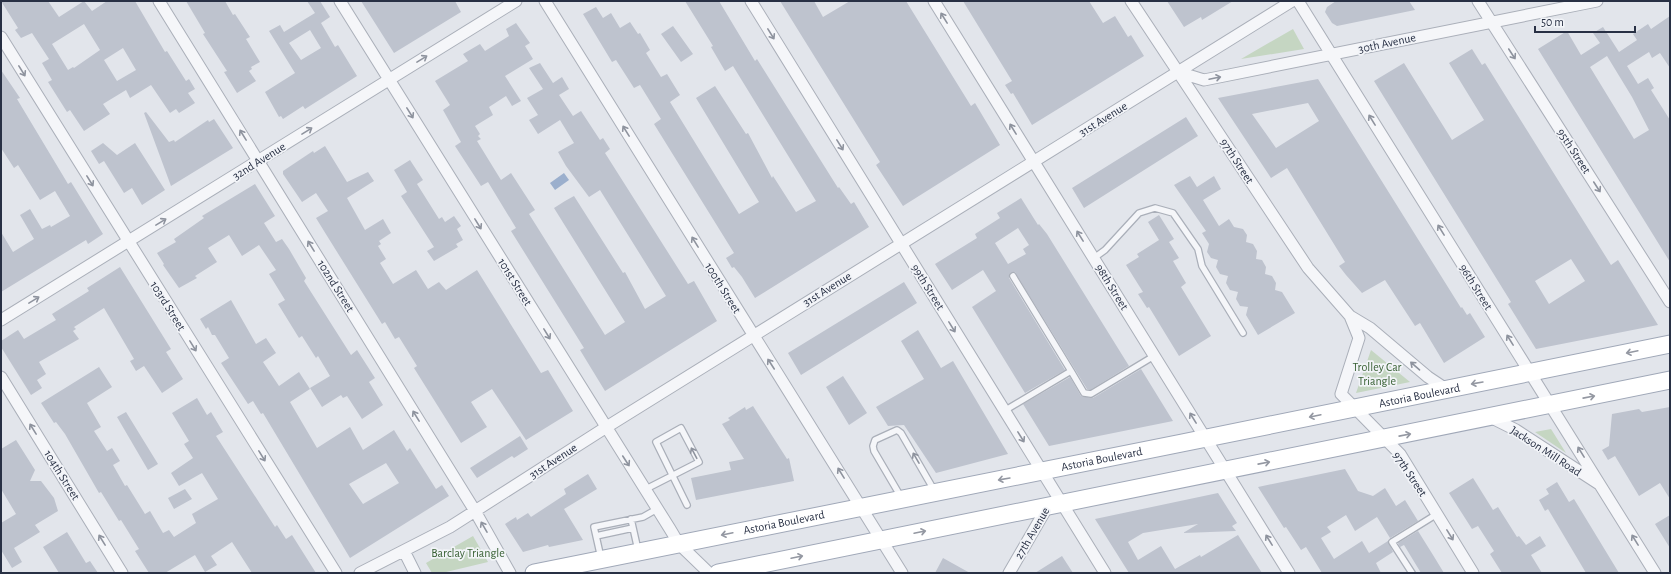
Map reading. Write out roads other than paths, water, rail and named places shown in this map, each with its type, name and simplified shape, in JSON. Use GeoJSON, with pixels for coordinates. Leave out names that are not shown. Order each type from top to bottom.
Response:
{"type":"FeatureCollection","features":[{"type":"Feature","properties":{"kind":"main road","name":"Astoria Boulevard"},"geometry":{"type":"LineString","coordinates":[[534,573],[862,506],[1206,439],[1670,344]]}},
{"type":"Feature","properties":{"kind":"main road"},"geometry":{"type":"LineString","coordinates":[[718,573],[768,568],[882,539],[1055,501],[1226,470],[1670,380]]}},
{"type":"Feature","properties":{"kind":"street","name":"102nd Street"},"geometry":{"type":"LineString","coordinates":[[159,1],[475,511],[510,573]]}},
{"type":"Feature","properties":{"kind":"street","name":"101st Street"},"geometry":{"type":"LineString","coordinates":[[340,1],[644,490],[679,544],[709,573]]}},
{"type":"Feature","properties":{"kind":"street","name":"32nd Avenue"},"geometry":{"type":"LineString","coordinates":[[1,320],[516,1]]}},
{"type":"Feature","properties":{"kind":"street","name":"100th Street"},"geometry":{"type":"LineString","coordinates":[[545,1],[753,336],[862,506],[902,573]]}},
{"type":"Feature","properties":{"kind":"street","name":"99th Street"},"geometry":{"type":"LineString","coordinates":[[750,1],[1042,472],[1055,501],[1105,573]]}},
{"type":"Feature","properties":{"kind":"street","name":"98th Street"},"geometry":{"type":"LineString","coordinates":[[934,1],[1289,573]]}},
{"type":"Feature","properties":{"kind":"street","name":"97th Street"},"geometry":{"type":"LineString","coordinates":[[1131,1],[1308,268],[1350,316],[1370,328],[1428,377],[1446,389]]}},
{"type":"Feature","properties":{"kind":"street","name":"31st Avenue"},"geometry":{"type":"LineString","coordinates":[[360,573],[404,551],[475,511],[605,428],[1292,1]]}},
{"type":"Feature","properties":{"kind":"street","name":"96th Street"},"geometry":{"type":"LineString","coordinates":[[1298,1],[1656,573]]}},
{"type":"Feature","properties":{"kind":"street","name":"95th Street"},"geometry":{"type":"LineString","coordinates":[[1478,1],[1670,302]]}},
{"type":"Feature","properties":{"kind":"street","name":"30th Avenue"},"geometry":{"type":"LineString","coordinates":[[1178,72],[1204,80],[1590,2]]}},
{"type":"Feature","properties":{"kind":"street","name":"103rd Street"},"geometry":{"type":"LineString","coordinates":[[1,37],[336,573]]}},
{"type":"Feature","properties":{"kind":"street","name":"97th Street"},"geometry":{"type":"LineString","coordinates":[[1350,316],[1359,338],[1341,394],[1353,408],[1400,454],[1473,573]]}},
{"type":"Feature","properties":{"kind":"street","name":"104th Street"},"geometry":{"type":"LineString","coordinates":[[1,377],[122,573]]}},
{"type":"Feature","properties":{"kind":"street","name":"Jackson Mill Road"},"geometry":{"type":"LineString","coordinates":[[1490,417],[1516,430],[1601,485]]}},
{"type":"Feature","properties":{"kind":"street","name":"27th Avenue"},"geometry":{"type":"LineString","coordinates":[[1009,573],[1055,501]]}},
{"type":"Feature","properties":{"kind":"street"},"geometry":{"type":"LineString","coordinates":[[404,551],[415,573]]}},
{"type":"Feature","properties":{"kind":"lane"},"geometry":{"type":"LineString","coordinates":[[1094,258],[1105,250],[1139,213],[1155,208],[1173,213],[1198,249],[1202,266],[1243,333]]}},
{"type":"Feature","properties":{"kind":"lane"},"geometry":{"type":"LineString","coordinates":[[1014,276],[1084,393],[1091,394],[1154,356]]}},
{"type":"Feature","properties":{"kind":"lane"},"geometry":{"type":"LineString","coordinates":[[1004,411],[1072,371]]}},
{"type":"Feature","properties":{"kind":"lane"},"geometry":{"type":"LineString","coordinates":[[644,490],[672,475],[699,462],[681,428],[656,442],[672,475],[686,505]]}},
{"type":"Feature","properties":{"kind":"lane"},"geometry":{"type":"LineString","coordinates":[[902,499],[874,451],[873,446],[875,440],[897,430],[901,433],[936,492]]}},
{"type":"Feature","properties":{"kind":"lane"},"geometry":{"type":"LineString","coordinates":[[601,560],[594,527],[643,517],[657,509]]}},
{"type":"Feature","properties":{"kind":"lane"},"geometry":{"type":"LineString","coordinates":[[1412,573],[1392,542],[1437,514]]}},
{"type":"Feature","properties":{"kind":"lane"},"geometry":{"type":"LineString","coordinates":[[631,520],[639,552]]}},
{"type":"Feature","properties":{"kind":"lane"},"geometry":{"type":"LineString","coordinates":[[596,536],[633,528]]}},
{"type":"Feature","properties":{"kind":"water"},"geometry":{"type":"Polygon","coordinates":[[[564,173],[569,180],[555,190],[550,183],[564,173]]]}},
{"type":"Feature","properties":{"kind":"park label","name":"Trolley Car Triangle"},"geometry":{"type":"Point","coordinates":[1377,374]}},
{"type":"Feature","properties":{"kind":"park label","name":"Barclay Triangle"},"geometry":{"type":"Point","coordinates":[468,553]}}]}
